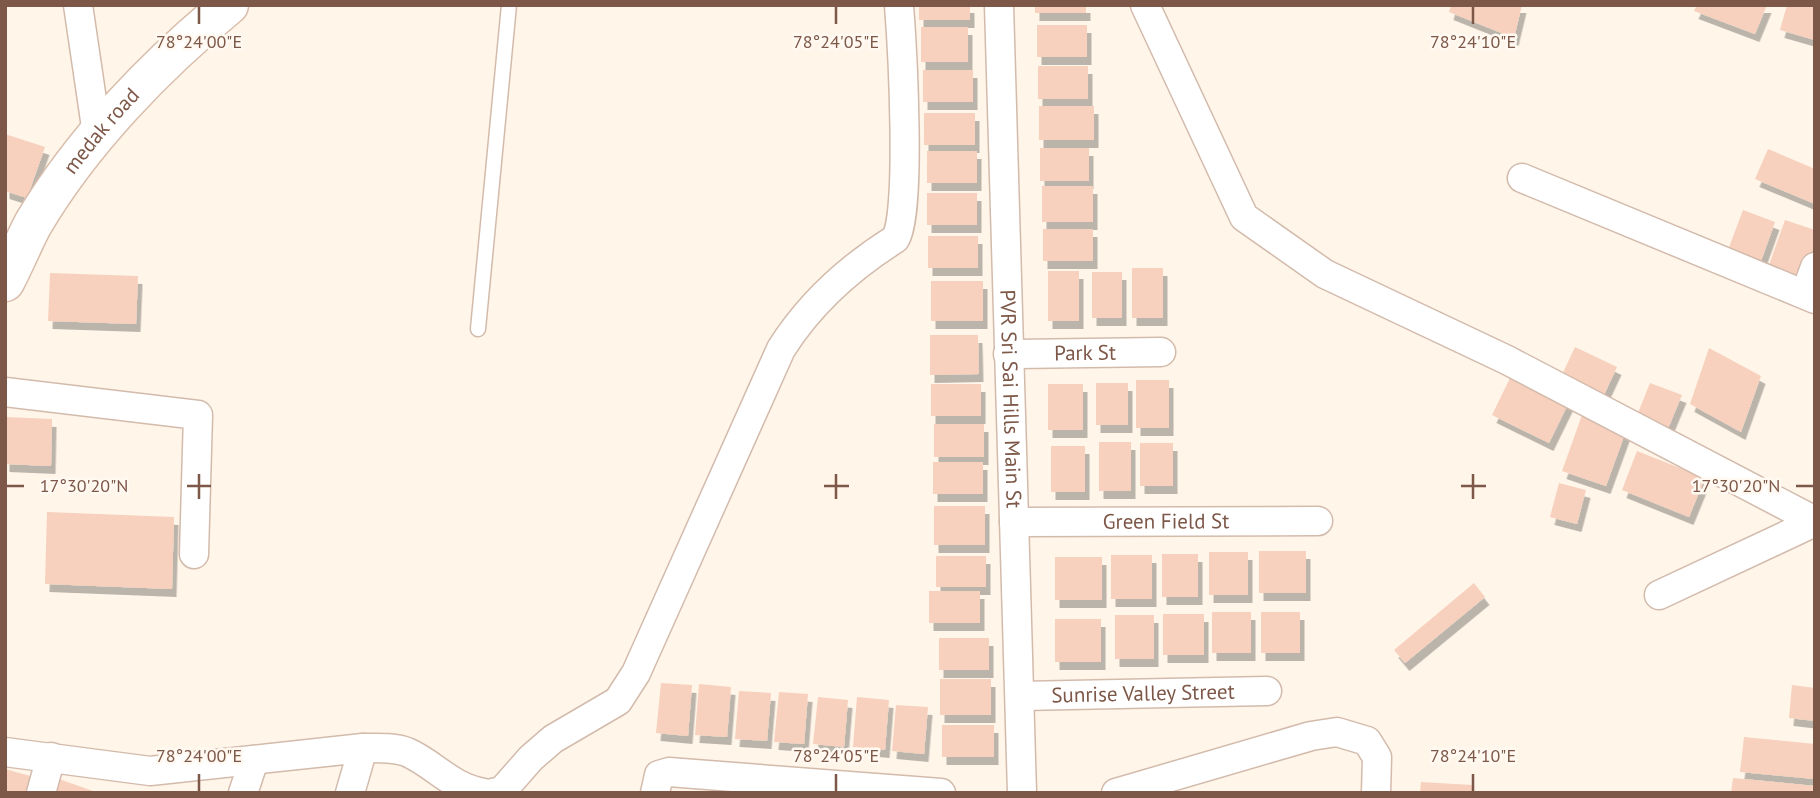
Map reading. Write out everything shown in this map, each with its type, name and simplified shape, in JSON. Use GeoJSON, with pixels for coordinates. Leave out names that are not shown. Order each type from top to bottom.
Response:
{"type":"FeatureCollection","features":[{"type":"Feature","properties":{"kind":"street"},"geometry":{"type":"LineString","coordinates":[[78,5],[108,124]]}},
{"type":"Feature","properties":{"kind":"street","name":"medak road"},"geometry":{"type":"LineString","coordinates":[[5,282],[34,224],[108,124],[174,51],[229,5]]}},
{"type":"Feature","properties":{"kind":"street"},"geometry":{"type":"LineString","coordinates":[[493,793],[502,791],[531,758],[553,739],[618,701],[636,673],[781,349],[796,325],[835,282],[895,239],[901,231],[905,191],[899,5]]}},
{"type":"Feature","properties":{"kind":"street","name":"PVR Sri Sai Hills Main St"},"geometry":{"type":"LineString","coordinates":[[999,5],[1022,793]]}},
{"type":"Feature","properties":{"kind":"street"},"geometry":{"type":"LineString","coordinates":[[1145,5],[1244,216],[1325,274],[1507,360],[1815,522]]}},
{"type":"Feature","properties":{"kind":"street"},"geometry":{"type":"LineString","coordinates":[[1522,178],[1810,296],[1815,267]]}},
{"type":"Feature","properties":{"kind":"street","name":"Park St"},"geometry":{"type":"LineString","coordinates":[[1008,354],[1161,352]]}},
{"type":"Feature","properties":{"kind":"street"},"geometry":{"type":"LineString","coordinates":[[5,392],[198,415],[194,554]]}},
{"type":"Feature","properties":{"kind":"street","name":"Green Field St"},"geometry":{"type":"LineString","coordinates":[[1014,522],[1318,521]]}},
{"type":"Feature","properties":{"kind":"street"},"geometry":{"type":"LineString","coordinates":[[1659,595],[1815,522]]}},
{"type":"Feature","properties":{"kind":"street","name":"Sunrise Valley Street"},"geometry":{"type":"LineString","coordinates":[[1021,696],[1267,691]]}},
{"type":"Feature","properties":{"kind":"street"},"geometry":{"type":"LineString","coordinates":[[1116,793],[1311,736],[1337,732],[1367,741],[1377,757],[1376,793]]}},
{"type":"Feature","properties":{"kind":"street"},"geometry":{"type":"LineString","coordinates":[[350,793],[363,748]]}},
{"type":"Feature","properties":{"kind":"street"},"geometry":{"type":"LineString","coordinates":[[5,752],[51,757],[146,782],[254,760],[363,748],[390,748],[408,753],[464,789],[484,793]]}},
{"type":"Feature","properties":{"kind":"street"},"geometry":{"type":"LineString","coordinates":[[41,793],[51,757]]}},
{"type":"Feature","properties":{"kind":"street"},"geometry":{"type":"LineString","coordinates":[[243,793],[254,760]]}},
{"type":"Feature","properties":{"kind":"street"},"geometry":{"type":"LineString","coordinates":[[655,793],[659,775],[669,772],[941,793]]}},
{"type":"Feature","properties":{"kind":"lane"},"geometry":{"type":"LineString","coordinates":[[478,329],[509,5]]}},
{"type":"Feature","properties":{"kind":"building"},"geometry":{"type":"Polygon","coordinates":[[[919,5],[970,5],[970,20],[919,20],[919,5]]]}},
{"type":"Feature","properties":{"kind":"building"},"geometry":{"type":"Polygon","coordinates":[[[1035,5],[1086,5],[1086,13],[1035,13],[1035,5]]]}},
{"type":"Feature","properties":{"kind":"building"},"geometry":{"type":"Polygon","coordinates":[[[1451,5],[1522,5],[1514,38],[1449,12],[1451,5]]]}},
{"type":"Feature","properties":{"kind":"building"},"geometry":{"type":"Polygon","coordinates":[[[1697,5],[1767,5],[1755,34],[1694,11],[1697,5]]]}},
{"type":"Feature","properties":{"kind":"building"},"geometry":{"type":"Polygon","coordinates":[[[1787,5],[1815,5],[1815,40],[1780,30],[1787,5]]]}},
{"type":"Feature","properties":{"kind":"building"},"geometry":{"type":"Polygon","coordinates":[[[1037,25],[1087,25],[1087,57],[1037,57],[1037,25]]]}},
{"type":"Feature","properties":{"kind":"building"},"geometry":{"type":"Polygon","coordinates":[[[921,27],[968,27],[968,62],[921,62],[921,27]]]}},
{"type":"Feature","properties":{"kind":"building"},"geometry":{"type":"Polygon","coordinates":[[[1038,66],[1088,66],[1088,99],[1038,99],[1038,66]]]}},
{"type":"Feature","properties":{"kind":"building"},"geometry":{"type":"Polygon","coordinates":[[[923,70],[973,70],[973,102],[923,102],[923,70]]]}},
{"type":"Feature","properties":{"kind":"building"},"geometry":{"type":"Polygon","coordinates":[[[1039,106],[1094,106],[1094,140],[1039,140],[1039,106]]]}},
{"type":"Feature","properties":{"kind":"building"},"geometry":{"type":"Polygon","coordinates":[[[924,113],[975,113],[975,145],[924,145],[924,113]]]}},
{"type":"Feature","properties":{"kind":"building"},"geometry":{"type":"Polygon","coordinates":[[[5,134],[45,147],[27,198],[5,191],[5,134]]]}},
{"type":"Feature","properties":{"kind":"building"},"geometry":{"type":"Polygon","coordinates":[[[1040,148],[1089,148],[1089,181],[1040,181],[1040,148]]]}},
{"type":"Feature","properties":{"kind":"building"},"geometry":{"type":"Polygon","coordinates":[[[1768,149],[1815,169],[1815,204],[1755,179],[1768,149]]]}},
{"type":"Feature","properties":{"kind":"building"},"geometry":{"type":"Polygon","coordinates":[[[927,151],[977,151],[977,183],[927,183],[927,151]]]}},
{"type":"Feature","properties":{"kind":"building"},"geometry":{"type":"Polygon","coordinates":[[[1042,186],[1093,186],[1093,222],[1042,222],[1042,186]]]}},
{"type":"Feature","properties":{"kind":"building"},"geometry":{"type":"Polygon","coordinates":[[[927,193],[977,193],[977,225],[927,225],[927,193]]]}},
{"type":"Feature","properties":{"kind":"building"},"geometry":{"type":"Polygon","coordinates":[[[1743,210],[1775,222],[1761,261],[1728,250],[1743,210]]]}},
{"type":"Feature","properties":{"kind":"building"},"geometry":{"type":"Polygon","coordinates":[[[1785,220],[1815,230],[1815,243],[1803,277],[1769,265],[1785,220]]]}},
{"type":"Feature","properties":{"kind":"building"},"geometry":{"type":"Polygon","coordinates":[[[1043,229],[1093,229],[1093,261],[1043,261],[1043,229]]]}},
{"type":"Feature","properties":{"kind":"building"},"geometry":{"type":"Polygon","coordinates":[[[928,236],[978,236],[978,268],[928,268],[928,236]]]}},
{"type":"Feature","properties":{"kind":"building"},"geometry":{"type":"Polygon","coordinates":[[[1132,268],[1163,268],[1163,318],[1132,318],[1132,268]]]}},
{"type":"Feature","properties":{"kind":"building"},"geometry":{"type":"Polygon","coordinates":[[[1048,271],[1079,271],[1079,321],[1048,321],[1048,271]]]}},
{"type":"Feature","properties":{"kind":"building"},"geometry":{"type":"Polygon","coordinates":[[[1092,272],[1122,272],[1122,318],[1092,318],[1092,272]]]}},
{"type":"Feature","properties":{"kind":"building"},"geometry":{"type":"Polygon","coordinates":[[[50,273],[138,276],[136,324],[48,321],[50,273]]]}},
{"type":"Feature","properties":{"kind":"building"},"geometry":{"type":"Polygon","coordinates":[[[931,281],[983,281],[983,321],[931,321],[931,281]]]}},
{"type":"Feature","properties":{"kind":"building"},"geometry":{"type":"Polygon","coordinates":[[[930,335],[978,335],[979,374],[930,375],[930,335]]]}},
{"type":"Feature","properties":{"kind":"building"},"geometry":{"type":"Polygon","coordinates":[[[1575,347],[1617,367],[1602,399],[1560,379],[1575,347]]]}},
{"type":"Feature","properties":{"kind":"building"},"geometry":{"type":"Polygon","coordinates":[[[1709,348],[1761,376],[1741,432],[1690,404],[1709,348]]]}},
{"type":"Feature","properties":{"kind":"building"},"geometry":{"type":"Polygon","coordinates":[[[1512,374],[1569,402],[1549,443],[1492,415],[1512,374]]]}},
{"type":"Feature","properties":{"kind":"building"},"geometry":{"type":"Polygon","coordinates":[[[1136,380],[1169,380],[1169,428],[1136,428],[1136,380]]]}},
{"type":"Feature","properties":{"kind":"building"},"geometry":{"type":"Polygon","coordinates":[[[1096,383],[1128,383],[1128,425],[1096,425],[1096,383]]]}},
{"type":"Feature","properties":{"kind":"building"},"geometry":{"type":"Polygon","coordinates":[[[1650,383],[1682,395],[1667,431],[1636,418],[1650,383]]]}},
{"type":"Feature","properties":{"kind":"building"},"geometry":{"type":"Polygon","coordinates":[[[931,384],[981,384],[981,416],[931,416],[931,384]]]}},
{"type":"Feature","properties":{"kind":"building"},"geometry":{"type":"Polygon","coordinates":[[[1048,384],[1083,384],[1083,430],[1048,430],[1048,384]]]}},
{"type":"Feature","properties":{"kind":"building"},"geometry":{"type":"Polygon","coordinates":[[[1582,415],[1626,431],[1606,486],[1562,471],[1582,415]]]}},
{"type":"Feature","properties":{"kind":"building"},"geometry":{"type":"Polygon","coordinates":[[[5,417],[52,419],[51,466],[5,464],[5,417]]]}},
{"type":"Feature","properties":{"kind":"building"},"geometry":{"type":"Polygon","coordinates":[[[934,424],[984,424],[984,457],[934,457],[934,424]]]}},
{"type":"Feature","properties":{"kind":"building"},"geometry":{"type":"Polygon","coordinates":[[[1099,442],[1131,442],[1131,491],[1099,491],[1099,442]]]}},
{"type":"Feature","properties":{"kind":"building"},"geometry":{"type":"Polygon","coordinates":[[[1140,443],[1173,443],[1173,486],[1140,486],[1140,443]]]}},
{"type":"Feature","properties":{"kind":"building"},"geometry":{"type":"Polygon","coordinates":[[[1051,446],[1085,446],[1085,492],[1051,492],[1051,446]]]}},
{"type":"Feature","properties":{"kind":"building"},"geometry":{"type":"Polygon","coordinates":[[[1637,451],[1705,478],[1689,517],[1622,490],[1637,451]]]}},
{"type":"Feature","properties":{"kind":"building"},"geometry":{"type":"Polygon","coordinates":[[[933,462],[983,462],[983,494],[933,494],[933,462]]]}},
{"type":"Feature","properties":{"kind":"building"},"geometry":{"type":"Polygon","coordinates":[[[1559,483],[1586,490],[1577,524],[1550,517],[1559,483]]]}},
{"type":"Feature","properties":{"kind":"building"},"geometry":{"type":"Polygon","coordinates":[[[934,506],[985,506],[985,545],[934,545],[934,506]]]}},
{"type":"Feature","properties":{"kind":"building"},"geometry":{"type":"Polygon","coordinates":[[[47,512],[174,517],[172,589],[45,584],[47,512]]]}},
{"type":"Feature","properties":{"kind":"building"},"geometry":{"type":"Polygon","coordinates":[[[1259,551],[1306,551],[1306,593],[1259,593],[1259,551]]]}},
{"type":"Feature","properties":{"kind":"building"},"geometry":{"type":"Polygon","coordinates":[[[1209,552],[1248,552],[1248,595],[1209,595],[1209,552]]]}},
{"type":"Feature","properties":{"kind":"building"},"geometry":{"type":"Polygon","coordinates":[[[1162,554],[1198,554],[1198,597],[1162,597],[1162,554]]]}},
{"type":"Feature","properties":{"kind":"building"},"geometry":{"type":"Polygon","coordinates":[[[1111,555],[1152,555],[1152,599],[1111,599],[1111,555]]]}},
{"type":"Feature","properties":{"kind":"building"},"geometry":{"type":"Polygon","coordinates":[[[936,556],[986,556],[986,587],[936,587],[936,556]]]}},
{"type":"Feature","properties":{"kind":"building"},"geometry":{"type":"Polygon","coordinates":[[[1055,557],[1102,557],[1102,600],[1055,600],[1055,557]]]}},
{"type":"Feature","properties":{"kind":"building"},"geometry":{"type":"Polygon","coordinates":[[[1474,583],[1485,597],[1405,663],[1394,650],[1474,583]]]}},
{"type":"Feature","properties":{"kind":"building"},"geometry":{"type":"Polygon","coordinates":[[[929,591],[980,591],[980,623],[929,623],[929,591]]]}},
{"type":"Feature","properties":{"kind":"building"},"geometry":{"type":"Polygon","coordinates":[[[1212,612],[1251,612],[1251,653],[1212,653],[1212,612]]]}},
{"type":"Feature","properties":{"kind":"building"},"geometry":{"type":"Polygon","coordinates":[[[1261,612],[1300,612],[1300,653],[1261,653],[1261,612]]]}},
{"type":"Feature","properties":{"kind":"building"},"geometry":{"type":"Polygon","coordinates":[[[1163,614],[1204,614],[1204,655],[1163,655],[1163,614]]]}},
{"type":"Feature","properties":{"kind":"building"},"geometry":{"type":"Polygon","coordinates":[[[1115,615],[1154,615],[1154,659],[1115,659],[1115,615]]]}},
{"type":"Feature","properties":{"kind":"building"},"geometry":{"type":"Polygon","coordinates":[[[1055,619],[1101,619],[1101,662],[1055,662],[1055,619]]]}},
{"type":"Feature","properties":{"kind":"building"},"geometry":{"type":"Polygon","coordinates":[[[939,638],[989,638],[989,670],[939,670],[939,638]]]}},
{"type":"Feature","properties":{"kind":"building"},"geometry":{"type":"Polygon","coordinates":[[[940,679],[991,679],[991,715],[940,715],[940,679]]]}},
{"type":"Feature","properties":{"kind":"building"},"geometry":{"type":"Polygon","coordinates":[[[661,683],[692,685],[688,736],[656,733],[661,683]]]}},
{"type":"Feature","properties":{"kind":"building"},"geometry":{"type":"Polygon","coordinates":[[[699,684],[731,687],[727,737],[695,735],[699,684]]]}},
{"type":"Feature","properties":{"kind":"building"},"geometry":{"type":"Polygon","coordinates":[[[1792,685],[1815,688],[1815,721],[1789,718],[1792,685]]]}},
{"type":"Feature","properties":{"kind":"building"},"geometry":{"type":"Polygon","coordinates":[[[739,691],[771,693],[767,741],[735,739],[739,691]]]}},
{"type":"Feature","properties":{"kind":"building"},"geometry":{"type":"Polygon","coordinates":[[[779,692],[808,694],[804,744],[774,742],[779,692]]]}},
{"type":"Feature","properties":{"kind":"building"},"geometry":{"type":"Polygon","coordinates":[[[818,697],[848,700],[844,747],[813,744],[818,697]]]}},
{"type":"Feature","properties":{"kind":"building"},"geometry":{"type":"Polygon","coordinates":[[[857,697],[889,700],[885,750],[853,747],[857,697]]]}},
{"type":"Feature","properties":{"kind":"building"},"geometry":{"type":"Polygon","coordinates":[[[896,705],[928,707],[924,754],[892,751],[896,705]]]}},
{"type":"Feature","properties":{"kind":"building"},"geometry":{"type":"Polygon","coordinates":[[[942,725],[994,725],[994,757],[942,757],[942,725]]]}},
{"type":"Feature","properties":{"kind":"building"},"geometry":{"type":"Polygon","coordinates":[[[1744,737],[1815,744],[1815,779],[1740,772],[1744,737]]]}},
{"type":"Feature","properties":{"kind":"building"},"geometry":{"type":"Polygon","coordinates":[[[5,769],[34,777],[30,793],[5,793],[5,769]]]}},
{"type":"Feature","properties":{"kind":"building"},"geometry":{"type":"Polygon","coordinates":[[[1733,778],[1815,786],[1815,793],[1731,793],[1733,778]]]}},
{"type":"Feature","properties":{"kind":"building"},"geometry":{"type":"Polygon","coordinates":[[[59,779],[93,791],[54,793],[59,779]]]}},
{"type":"Feature","properties":{"kind":"building"},"geometry":{"type":"Polygon","coordinates":[[[1421,782],[1472,785],[1472,793],[1420,793],[1421,782]]]}}]}
